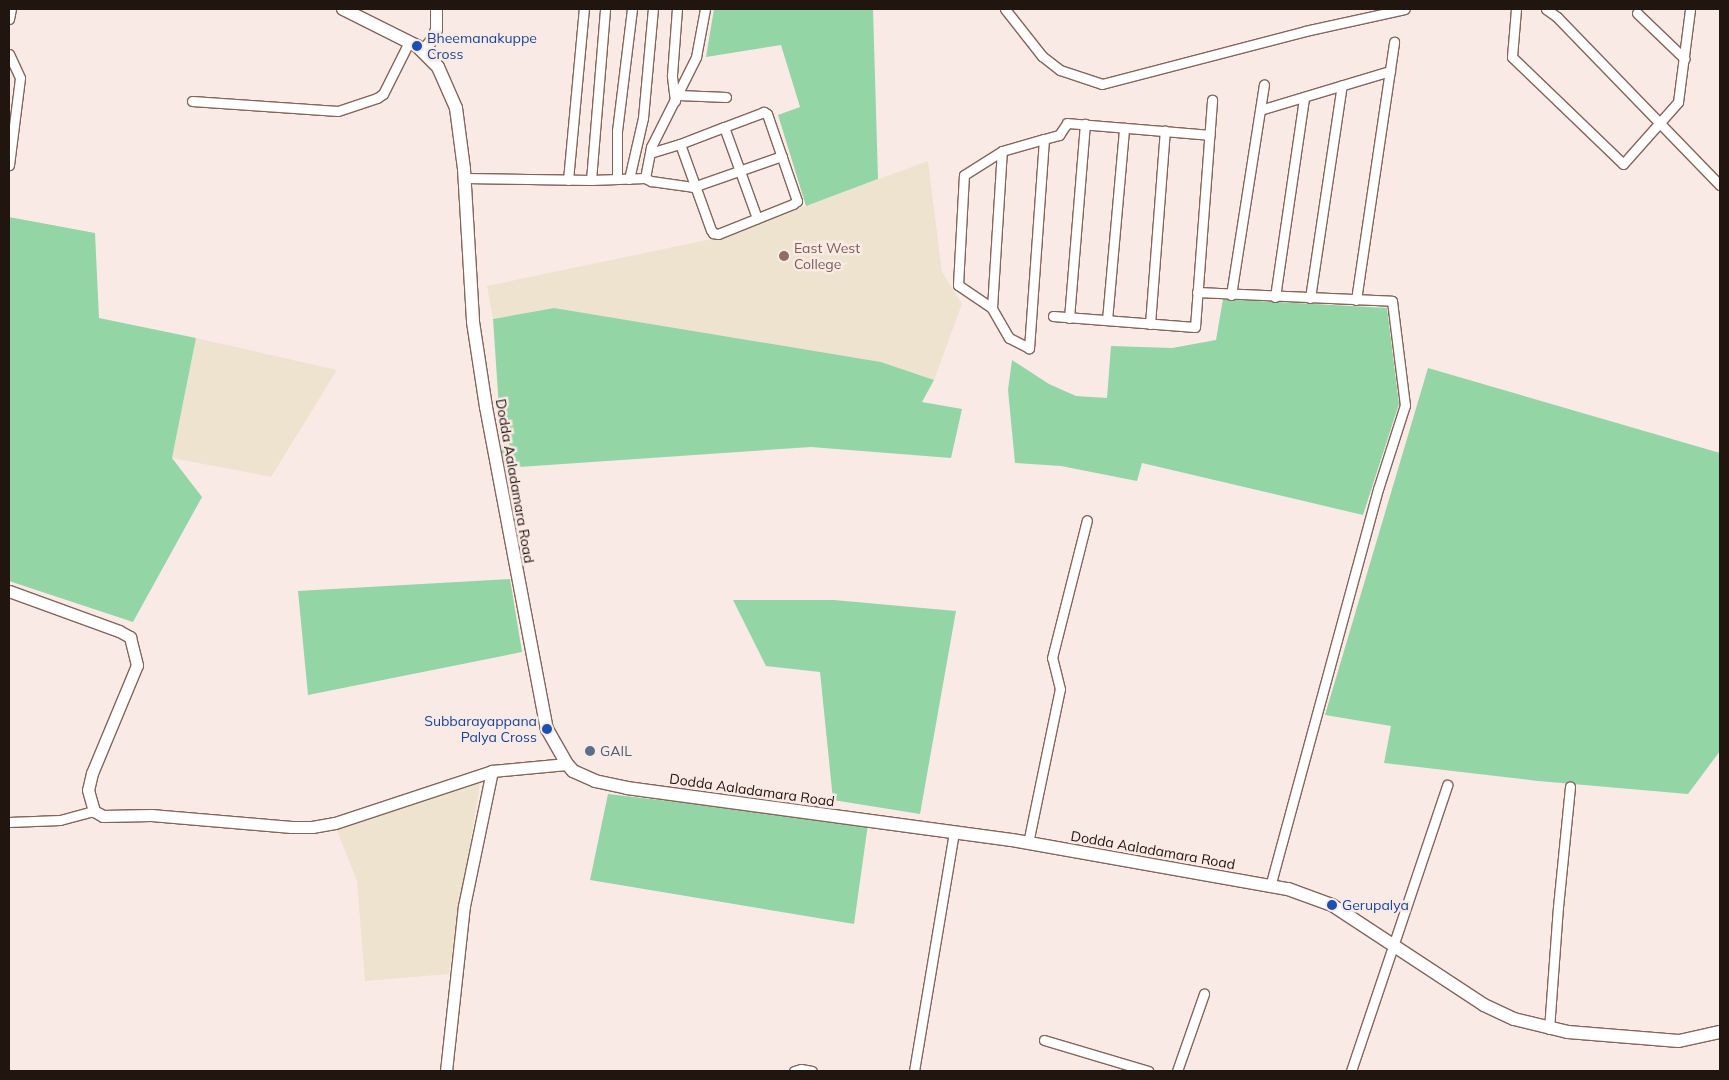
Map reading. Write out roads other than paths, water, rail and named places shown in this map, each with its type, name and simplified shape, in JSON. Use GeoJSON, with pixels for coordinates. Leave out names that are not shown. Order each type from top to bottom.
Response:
{"type":"FeatureCollection","features":[{"type":"Feature","properties":{"kind":"main road","name":"Dodda Aaladamara Road"},"geometry":{"type":"LineString","coordinates":[[343,9],[409,42],[422,51],[438,67],[456,108],[465,178],[473,322],[486,407],[547,729],[573,771],[595,781],[627,788],[1028,843],[1288,889],[1332,906],[1484,1005],[1514,1019],[1549,1029],[1568,1032],[1679,1041],[1720,1032]]}},
{"type":"Feature","properties":{"kind":"street"},"geometry":{"type":"LineString","coordinates":[[9,19],[11,9]]}},
{"type":"Feature","properties":{"kind":"street"},"geometry":{"type":"LineString","coordinates":[[422,51],[433,38],[436,29],[436,9]]}},
{"type":"Feature","properties":{"kind":"street"},"geometry":{"type":"LineString","coordinates":[[568,180],[584,9]]}},
{"type":"Feature","properties":{"kind":"street"},"geometry":{"type":"LineString","coordinates":[[591,180],[605,9]]}},
{"type":"Feature","properties":{"kind":"street"},"geometry":{"type":"LineString","coordinates":[[617,178],[617,131],[632,9]]}},
{"type":"Feature","properties":{"kind":"street"},"geometry":{"type":"LineString","coordinates":[[629,179],[643,118],[653,9]]}},
{"type":"Feature","properties":{"kind":"street"},"geometry":{"type":"LineString","coordinates":[[676,98],[672,75],[677,9]]}},
{"type":"Feature","properties":{"kind":"street"},"geometry":{"type":"LineString","coordinates":[[645,178],[650,153],[696,57],[705,9]]}},
{"type":"Feature","properties":{"kind":"street"},"geometry":{"type":"LineString","coordinates":[[1005,9],[1042,56],[1054,66],[1060,70],[1102,84],[1305,31],[1405,9]]}},
{"type":"Feature","properties":{"kind":"street"},"geometry":{"type":"LineString","coordinates":[[1516,9],[1512,57],[1623,164],[1678,102],[1686,59],[1690,9]]}},
{"type":"Feature","properties":{"kind":"street"},"geometry":{"type":"LineString","coordinates":[[1546,9],[1557,17],[1720,185]]}},
{"type":"Feature","properties":{"kind":"street"},"geometry":{"type":"LineString","coordinates":[[1638,13],[1686,59]]}},
{"type":"Feature","properties":{"kind":"street"},"geometry":{"type":"LineString","coordinates":[[192,101],[338,111],[383,94],[409,42]]}},
{"type":"Feature","properties":{"kind":"street"},"geometry":{"type":"LineString","coordinates":[[1356,300],[1394,42]]}},
{"type":"Feature","properties":{"kind":"street"},"geometry":{"type":"LineString","coordinates":[[9,54],[20,78],[12,122],[9,165]]}},
{"type":"Feature","properties":{"kind":"street"},"geometry":{"type":"LineString","coordinates":[[1260,110],[1390,71]]}},
{"type":"Feature","properties":{"kind":"street"},"geometry":{"type":"LineString","coordinates":[[1231,295],[1264,85]]}},
{"type":"Feature","properties":{"kind":"street"},"geometry":{"type":"LineString","coordinates":[[1310,298],[1342,85]]}},
{"type":"Feature","properties":{"kind":"street"},"geometry":{"type":"LineString","coordinates":[[676,98],[726,97]]}},
{"type":"Feature","properties":{"kind":"street"},"geometry":{"type":"LineString","coordinates":[[1275,297],[1304,97]]}},
{"type":"Feature","properties":{"kind":"street"},"geometry":{"type":"LineString","coordinates":[[1053,316],[1195,327],[1212,100]]}},
{"type":"Feature","properties":{"kind":"street"},"geometry":{"type":"LineString","coordinates":[[650,153],[680,144],[764,112],[782,156],[797,201],[714,234],[680,144]]}},
{"type":"Feature","properties":{"kind":"street"},"geometry":{"type":"LineString","coordinates":[[1044,139],[1029,348],[1009,338],[992,308],[958,285],[964,175],[1002,151],[1059,134],[1067,123],[1209,135]]}},
{"type":"Feature","properties":{"kind":"street"},"geometry":{"type":"LineString","coordinates":[[1069,318],[1085,124]]}},
{"type":"Feature","properties":{"kind":"street"},"geometry":{"type":"LineString","coordinates":[[724,127],[757,218]]}},
{"type":"Feature","properties":{"kind":"street"},"geometry":{"type":"LineString","coordinates":[[1107,320],[1124,128]]}},
{"type":"Feature","properties":{"kind":"street"},"geometry":{"type":"LineString","coordinates":[[1150,324],[1166,131]]}},
{"type":"Feature","properties":{"kind":"street"},"geometry":{"type":"LineString","coordinates":[[992,308],[1002,151]]}},
{"type":"Feature","properties":{"kind":"street"},"geometry":{"type":"LineString","coordinates":[[465,178],[568,180],[645,178],[651,181],[696,186],[782,156]]}},
{"type":"Feature","properties":{"kind":"street"},"geometry":{"type":"LineString","coordinates":[[1197,292],[1392,301],[1405,405],[1378,489],[1270,886]]}},
{"type":"Feature","properties":{"kind":"street"},"geometry":{"type":"LineString","coordinates":[[1028,843],[1060,689],[1052,658],[1086,520]]}},
{"type":"Feature","properties":{"kind":"street"},"geometry":{"type":"LineString","coordinates":[[9,591],[119,631],[130,637],[137,665],[92,773],[88,790],[94,811]]}},
{"type":"Feature","properties":{"kind":"street"},"geometry":{"type":"LineString","coordinates":[[9,822],[60,820],[94,811],[103,816],[151,815],[291,827],[312,827],[335,823],[492,771],[567,764]]}},
{"type":"Feature","properties":{"kind":"street"},"geometry":{"type":"LineString","coordinates":[[446,1071],[464,906],[492,771]]}},
{"type":"Feature","properties":{"kind":"street"},"geometry":{"type":"LineString","coordinates":[[1350,1071],[1447,785]]}},
{"type":"Feature","properties":{"kind":"street"},"geometry":{"type":"LineString","coordinates":[[1549,1029],[1558,907],[1570,787]]}},
{"type":"Feature","properties":{"kind":"street"},"geometry":{"type":"LineString","coordinates":[[914,1071],[954,832]]}},
{"type":"Feature","properties":{"kind":"street"},"geometry":{"type":"LineString","coordinates":[[1177,1071],[1204,994]]}},
{"type":"Feature","properties":{"kind":"street"},"geometry":{"type":"LineString","coordinates":[[1044,1040],[1148,1071]]}},
{"type":"Feature","properties":{"kind":"street"},"geometry":{"type":"LineString","coordinates":[[794,1071],[801,1069],[812,1071]]}},
{"type":"Feature","properties":{"kind":"place","name":"Bheemanakuppe Cross"},"geometry":{"type":"Point","coordinates":[417,46]}},
{"type":"Feature","properties":{"kind":"place","name":"East West College"},"geometry":{"type":"Point","coordinates":[784,256]}},
{"type":"Feature","properties":{"kind":"place","name":"Subbarayappana Palya Cross"},"geometry":{"type":"Point","coordinates":[547,729]}},
{"type":"Feature","properties":{"kind":"place","name":"GAIL"},"geometry":{"type":"Point","coordinates":[590,751]}},
{"type":"Feature","properties":{"kind":"place","name":"Gerupalya"},"geometry":{"type":"Point","coordinates":[1332,905]}}]}
